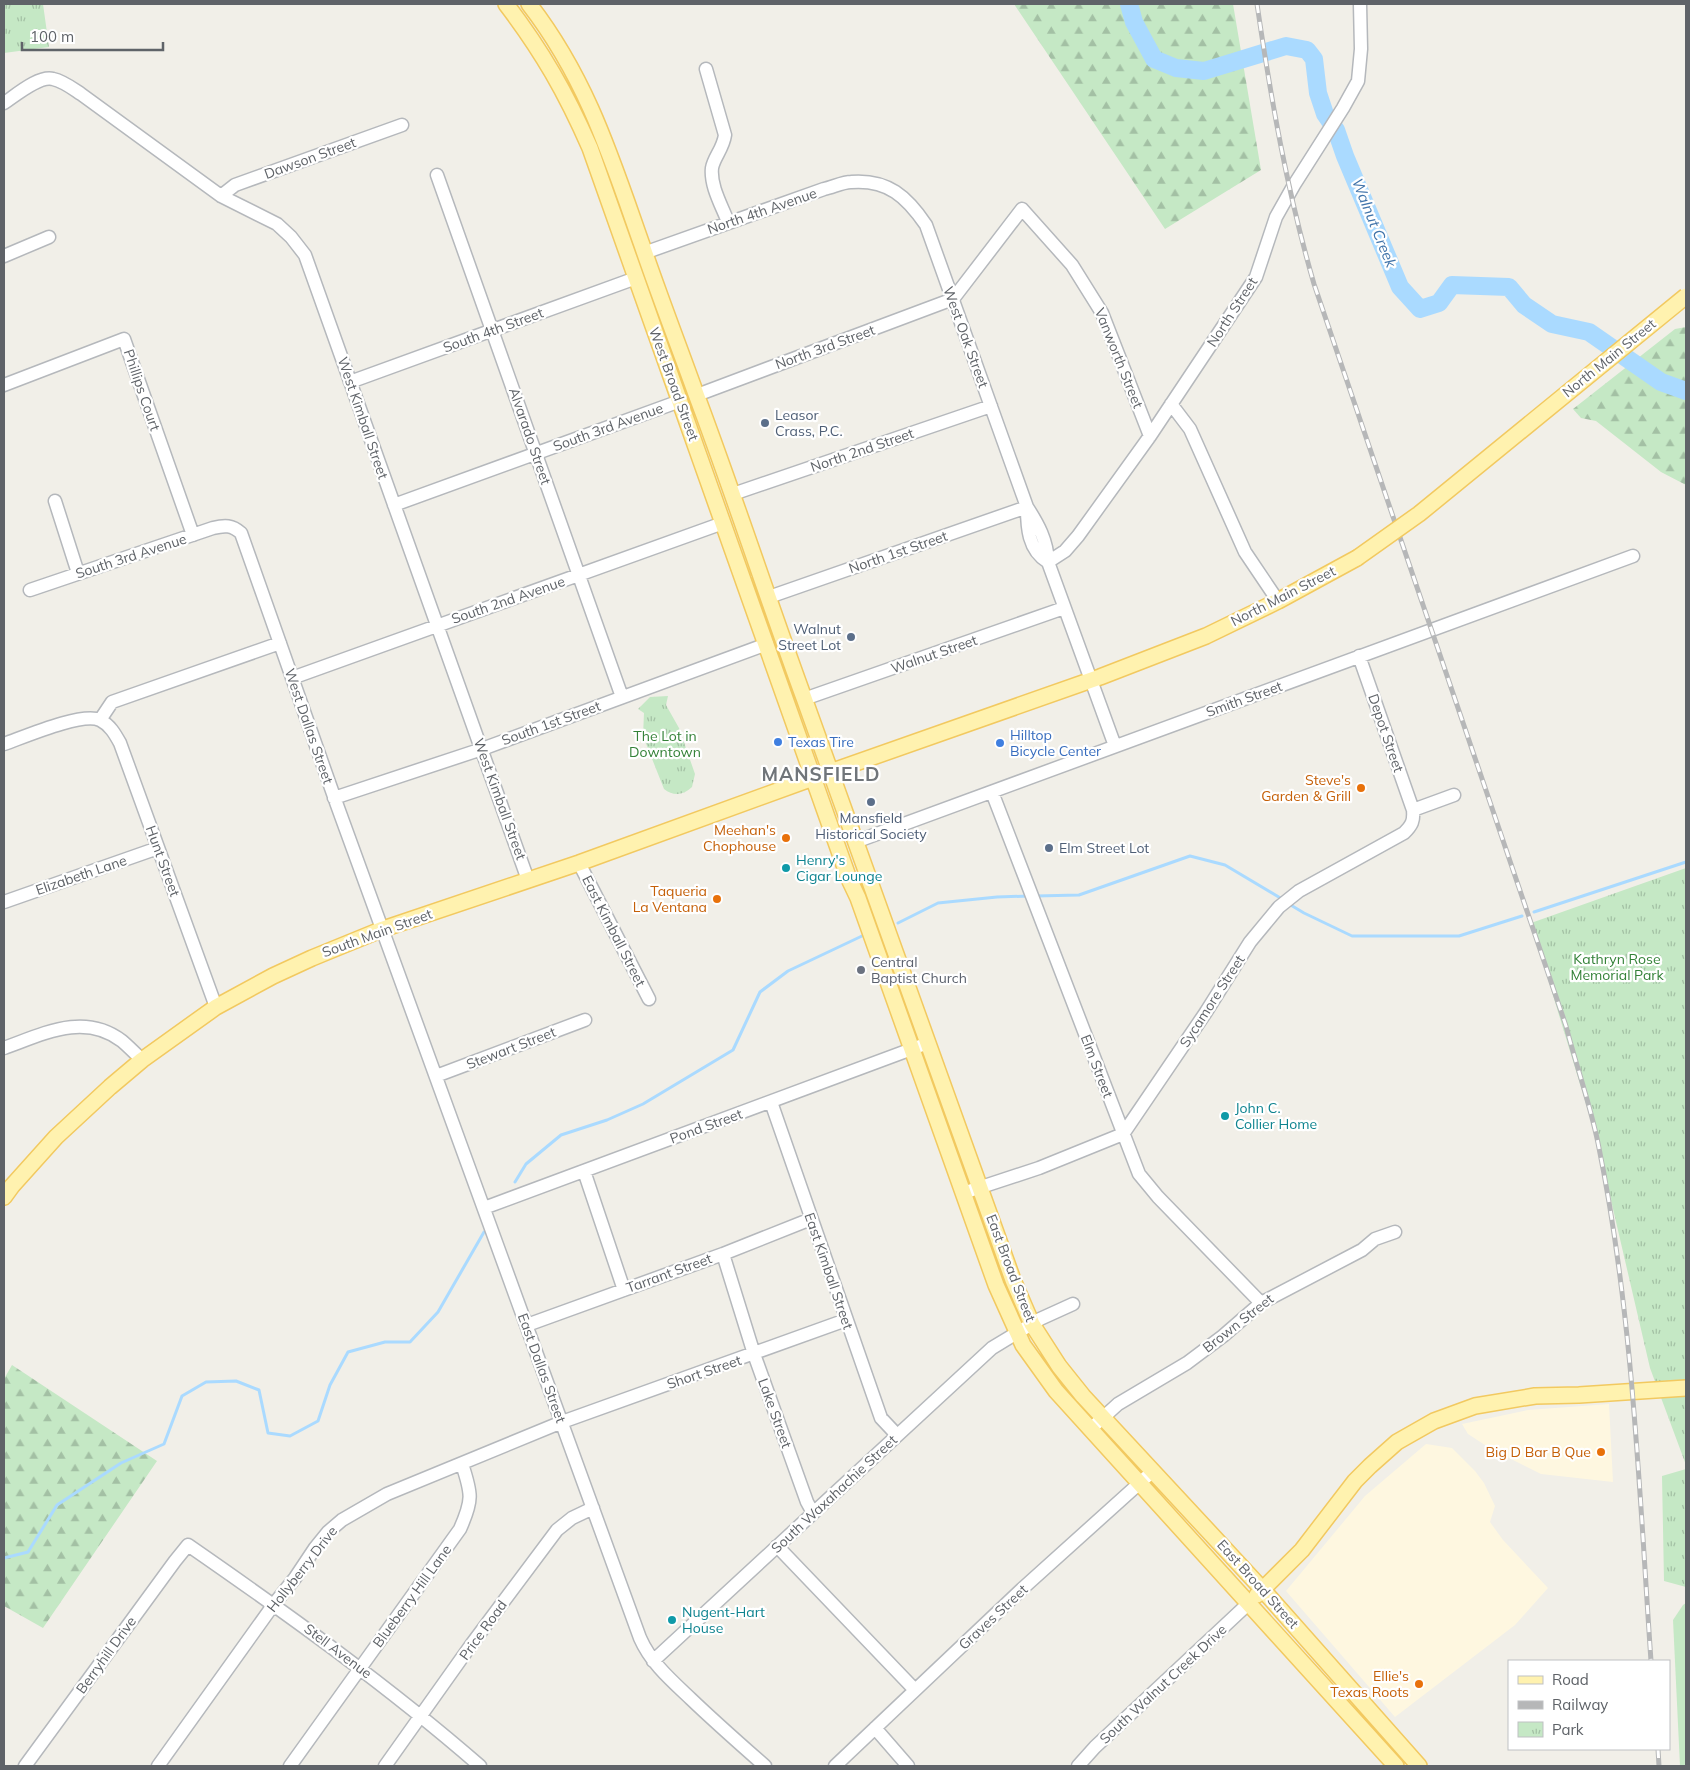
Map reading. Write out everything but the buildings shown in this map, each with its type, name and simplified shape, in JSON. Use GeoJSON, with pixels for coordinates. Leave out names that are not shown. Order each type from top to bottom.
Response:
{"type":"FeatureCollection","features":[{"type":"Feature","properties":{"kind":"main road","name":"West Broad Street"},"geometry":{"type":"LineString","coordinates":[[506,4],[536,44],[563,90],[590,148],[813,778]]}},
{"type":"Feature","properties":{"kind":"main road","name":"West Broad Street"},"geometry":{"type":"LineString","coordinates":[[529,4],[551,34],[589,101],[606,141],[644,253],[733,494],[830,772]]}},
{"type":"Feature","properties":{"kind":"main road"},"geometry":{"type":"LineString","coordinates":[[536,44],[551,34]]}},
{"type":"Feature","properties":{"kind":"main road"},"geometry":{"type":"LineString","coordinates":[[629,258],[644,253]]}},
{"type":"Feature","properties":{"kind":"main road","name":"North Main Street"},"geometry":{"type":"LineString","coordinates":[[813,778],[1091,680],[1206,636],[1278,601],[1357,558],[1419,514],[1686,296]]}},
{"type":"Feature","properties":{"kind":"main road"},"geometry":{"type":"LineString","coordinates":[[680,401],[696,395]]}},
{"type":"Feature","properties":{"kind":"main road"},"geometry":{"type":"LineString","coordinates":[[767,644],[782,638]]}},
{"type":"Feature","properties":{"kind":"main road","name":"East Broad Street"},"geometry":{"type":"LineString","coordinates":[[830,772],[1014,1280],[1032,1324],[1059,1366],[1103,1417],[1263,1590],[1419,1766]]}},
{"type":"Feature","properties":{"kind":"main road","name":"South Main Street"},"geometry":{"type":"LineString","coordinates":[[4,1197],[56,1137],[142,1060],[216,1007],[305,961],[383,929],[579,863],[813,778]]}},
{"type":"Feature","properties":{"kind":"main road","name":"East Broad Street"},"geometry":{"type":"LineString","coordinates":[[813,778],[849,879],[858,898],[996,1285],[1024,1344],[1046,1378],[1396,1766]]}},
{"type":"Feature","properties":{"kind":"main road"},"geometry":{"type":"LineString","coordinates":[[858,898],[873,892]]}},
{"type":"Feature","properties":{"kind":"main road"},"geometry":{"type":"LineString","coordinates":[[881,962],[897,957]]}},
{"type":"Feature","properties":{"kind":"main road"},"geometry":{"type":"LineString","coordinates":[[1249,1604],[1302,1550],[1355,1481],[1370,1466],[1397,1442],[1434,1422],[1475,1406],[1512,1399],[1535,1396],[1686,1388]]}},
{"type":"Feature","properties":{"kind":"main road"},"geometry":{"type":"LineString","coordinates":[[1354,1718],[1367,1707]]}},
{"type":"Feature","properties":{"kind":"street","name":"North Street"},"geometry":{"type":"LineString","coordinates":[[1048,562],[1065,551],[1078,536],[1150,436],[1256,277],[1276,217],[1358,81],[1360,68],[1360,4]]}},
{"type":"Feature","properties":{"kind":"street"},"geometry":{"type":"LineString","coordinates":[[706,69],[725,134],[724,145],[712,168],[714,186],[728,222]]}},
{"type":"Feature","properties":{"kind":"street","name":"West Kimball Street"},"geometry":{"type":"LineString","coordinates":[[4,103],[27,88],[46,79],[51,78],[61,82],[81,94],[221,196],[277,224],[291,237],[305,255],[528,880]]}},
{"type":"Feature","properties":{"kind":"street","name":"Dawson Street"},"geometry":{"type":"LineString","coordinates":[[221,196],[234,185],[402,125]]}},
{"type":"Feature","properties":{"kind":"street","name":"Alvarado Street"},"geometry":{"type":"LineString","coordinates":[[438,175],[622,697]]}},
{"type":"Feature","properties":{"kind":"street","name":"North 4th Avenue"},"geometry":{"type":"LineString","coordinates":[[644,253],[728,222],[851,182],[882,184]]}},
{"type":"Feature","properties":{"kind":"street","name":"West Oak Street"},"geometry":{"type":"LineString","coordinates":[[882,184],[899,194],[914,208],[926,225],[1027,506],[1045,540],[1048,562],[1115,746]]}},
{"type":"Feature","properties":{"kind":"street","name":"Vanworth Street"},"geometry":{"type":"LineString","coordinates":[[952,299],[1022,209],[1072,265],[1102,313],[1150,436]]}},
{"type":"Feature","properties":{"kind":"street"},"geometry":{"type":"LineString","coordinates":[[4,256],[49,238]]}},
{"type":"Feature","properties":{"kind":"street","name":"South 4th Street"},"geometry":{"type":"LineString","coordinates":[[350,382],[636,278]]}},
{"type":"Feature","properties":{"kind":"street","name":"North 3rd Street"},"geometry":{"type":"LineString","coordinates":[[696,395],[952,299]]}},
{"type":"Feature","properties":{"kind":"street","name":"Phillips Court"},"geometry":{"type":"LineString","coordinates":[[4,385],[124,339],[193,535]]}},
{"type":"Feature","properties":{"kind":"street","name":"South 3rd Avenue"},"geometry":{"type":"LineString","coordinates":[[394,505],[680,401]]}},
{"type":"Feature","properties":{"kind":"street"},"geometry":{"type":"LineString","coordinates":[[1171,404],[1190,429],[1246,552],[1278,601]]}},
{"type":"Feature","properties":{"kind":"street","name":"North 2nd Street"},"geometry":{"type":"LineString","coordinates":[[733,494],[991,406]]}},
{"type":"Feature","properties":{"kind":"street"},"geometry":{"type":"LineString","coordinates":[[55,501],[78,573]]}},
{"type":"Feature","properties":{"kind":"street","name":"North 1st Street"},"geometry":{"type":"LineString","coordinates":[[769,597],[1027,506]]}},
{"type":"Feature","properties":{"kind":"street","name":"South 2nd Avenue"},"geometry":{"type":"LineString","coordinates":[[292,678],[723,523]]}},
{"type":"Feature","properties":{"kind":"street","name":"South 3rd Avenue"},"geometry":{"type":"LineString","coordinates":[[30,590],[193,535],[223,526],[233,526]]}},
{"type":"Feature","properties":{"kind":"street","name":"West Dallas Street"},"geometry":{"type":"LineString","coordinates":[[233,526],[241,533],[246,546],[334,798],[383,929]]}},
{"type":"Feature","properties":{"kind":"street","name":"Smith Street"},"geometry":{"type":"LineString","coordinates":[[856,842],[1633,556]]}},
{"type":"Feature","properties":{"kind":"street","name":"Walnut Street"},"geometry":{"type":"LineString","coordinates":[[804,699],[1064,608]]}},
{"type":"Feature","properties":{"kind":"street"},"geometry":{"type":"LineString","coordinates":[[4,744],[74,720],[100,720],[112,702],[280,643]]}},
{"type":"Feature","properties":{"kind":"street","name":"South 1st Street"},"geometry":{"type":"LineString","coordinates":[[334,798],[482,749],[767,644]]}},
{"type":"Feature","properties":{"kind":"street","name":"Depot Street"},"geometry":{"type":"LineString","coordinates":[[1359,656],[1413,810]]}},
{"type":"Feature","properties":{"kind":"street","name":"Hunt Street"},"geometry":{"type":"LineString","coordinates":[[100,720],[111,729],[120,743],[216,1007]]}},
{"type":"Feature","properties":{"kind":"street","name":"Elm Street"},"geometry":{"type":"LineString","coordinates":[[992,792],[1139,1174],[1158,1197],[1261,1302]]}},
{"type":"Feature","properties":{"kind":"street"},"geometry":{"type":"LineString","coordinates":[[1413,810],[1454,795]]}},
{"type":"Feature","properties":{"kind":"street","name":"Sycamore Street"},"geometry":{"type":"LineString","coordinates":[[1123,1134],[1206,1012],[1250,942],[1279,907],[1299,891],[1404,833],[1414,821],[1413,810]]}},
{"type":"Feature","properties":{"kind":"street","name":"Elizabeth Lane"},"geometry":{"type":"LineString","coordinates":[[4,902],[158,848]]}},
{"type":"Feature","properties":{"kind":"street","name":"East Kimball Street"},"geometry":{"type":"LineString","coordinates":[[579,863],[649,998]]}},
{"type":"Feature","properties":{"kind":"street","name":"East Dallas Street"},"geometry":{"type":"LineString","coordinates":[[383,929],[640,1638],[653,1661],[713,1720],[765,1766]]}},
{"type":"Feature","properties":{"kind":"street","name":"Stewart Street"},"geometry":{"type":"LineString","coordinates":[[436,1076],[585,1020]]}},
{"type":"Feature","properties":{"kind":"street"},"geometry":{"type":"LineString","coordinates":[[4,1048],[56,1029],[73,1026],[96,1029],[107,1033],[122,1041],[142,1060]]}},
{"type":"Feature","properties":{"kind":"street","name":"Pond Street"},"geometry":{"type":"LineString","coordinates":[[484,1208],[928,1043]]}},
{"type":"Feature","properties":{"kind":"street","name":"East Kimball Street"},"geometry":{"type":"LineString","coordinates":[[771,1102],[881,1418],[897,1435]]}},
{"type":"Feature","properties":{"kind":"street"},"geometry":{"type":"LineString","coordinates":[[963,1193],[1039,1168],[1123,1134]]}},
{"type":"Feature","properties":{"kind":"street"},"geometry":{"type":"LineString","coordinates":[[584,1171],[624,1290]]}},
{"type":"Feature","properties":{"kind":"street","name":"Tarrant Street"},"geometry":{"type":"LineString","coordinates":[[527,1325],[723,1254],[811,1219]]}},
{"type":"Feature","properties":{"kind":"street","name":"Brown Street"},"geometry":{"type":"LineString","coordinates":[[1091,1429],[1118,1404],[1187,1363],[1223,1336],[1261,1302],[1362,1250],[1375,1239],[1395,1232]]}},
{"type":"Feature","properties":{"kind":"street","name":"Lake Street"},"geometry":{"type":"LineString","coordinates":[[723,1254],[754,1354],[807,1502],[813,1513]]}},
{"type":"Feature","properties":{"kind":"street","name":"South Waxahachie Street"},"geometry":{"type":"LineString","coordinates":[[653,1661],[992,1348],[1032,1324],[1073,1304]]}},
{"type":"Feature","properties":{"kind":"street","name":"Short Street"},"geometry":{"type":"LineString","coordinates":[[562,1422],[846,1320]]}},
{"type":"Feature","properties":{"kind":"street","name":"Hollyberry Drive"},"geometry":{"type":"LineString","coordinates":[[158,1766],[274,1604],[320,1543],[342,1520],[387,1494],[562,1422]]}},
{"type":"Feature","properties":{"kind":"street","name":"Blueberry Hill Lane"},"geometry":{"type":"LineString","coordinates":[[290,1766],[460,1529],[471,1503],[469,1484],[462,1464]]}},
{"type":"Feature","properties":{"kind":"street","name":"Graves Street"},"geometry":{"type":"LineString","coordinates":[[835,1766],[1022,1589],[1153,1471]]}},
{"type":"Feature","properties":{"kind":"street","name":"Price Road"},"geometry":{"type":"LineString","coordinates":[[385,1766],[471,1645],[557,1530],[572,1518],[593,1508]]}},
{"type":"Feature","properties":{"kind":"street","name":"Stell Avenue"},"geometry":{"type":"LineString","coordinates":[[188,1546],[274,1604],[361,1668],[479,1766]]}},
{"type":"Feature","properties":{"kind":"street","name":"Berryhill Drive"},"geometry":{"type":"LineString","coordinates":[[25,1766],[169,1568],[188,1546]]}},
{"type":"Feature","properties":{"kind":"street"},"geometry":{"type":"LineString","coordinates":[[777,1546],[915,1690]]}},
{"type":"Feature","properties":{"kind":"street","name":"South Walnut Creek Drive"},"geometry":{"type":"LineString","coordinates":[[1078,1766],[1095,1747],[1249,1604]]}},
{"type":"Feature","properties":{"kind":"street"},"geometry":{"type":"LineString","coordinates":[[875,1728],[908,1766]]}},
{"type":"Feature","properties":{"kind":"shaded area"},"geometry":{"type":"Polygon","coordinates":[[[1609,1404],[1613,1482],[1541,1474],[1491,1449],[1468,1434],[1462,1424],[1528,1410],[1609,1404]]]}},
{"type":"Feature","properties":{"kind":"shaded area"},"geometry":{"type":"Polygon","coordinates":[[[1426,1444],[1452,1448],[1475,1471],[1484,1483],[1495,1506],[1490,1522],[1503,1540],[1548,1588],[1515,1625],[1395,1717],[1286,1591],[1365,1496],[1426,1444]]]}},
{"type":"Feature","properties":{"kind":"green space"},"geometry":{"type":"Polygon","coordinates":[[[4,4],[43,4],[49,47],[4,53],[4,4]]]}},
{"type":"Feature","properties":{"kind":"green space"},"geometry":{"type":"Polygon","coordinates":[[[1014,4],[1233,4],[1261,170],[1165,229],[1014,4]]]}},
{"type":"Feature","properties":{"kind":"green space"},"geometry":{"type":"Polygon","coordinates":[[[1686,327],[1686,485],[1661,472],[1596,421],[1581,418],[1573,409],[1675,329],[1686,327]]]}},
{"type":"Feature","properties":{"kind":"green space","name":"The Lot in Downtown"},"geometry":{"type":"Polygon","coordinates":[[[668,696],[666,705],[679,728],[695,774],[692,787],[678,794],[664,789],[643,736],[644,713],[638,709],[650,697],[668,696]]]}},
{"type":"Feature","properties":{"kind":"green space","name":"Kathryn Rose Memorial Park"},"geometry":{"type":"Polygon","coordinates":[[[1686,868],[1686,1465],[1650,1368],[1597,1140],[1531,923],[1686,868]]]}},
{"type":"Feature","properties":{"kind":"green space"},"geometry":{"type":"Polygon","coordinates":[[[12,1365],[157,1461],[43,1628],[4,1606],[4,1379],[12,1365]]]}},
{"type":"Feature","properties":{"kind":"green space"},"geometry":{"type":"Polygon","coordinates":[[[1686,1469],[1686,1587],[1664,1581],[1662,1476],[1686,1469]]]}},
{"type":"Feature","properties":{"kind":"green space"},"geometry":{"type":"Polygon","coordinates":[[[1686,1603],[1686,1766],[1680,1766],[1673,1620],[1686,1603]]]}},
{"type":"Feature","properties":{"kind":"waterway","name":"Walnut Creek"},"geometry":{"type":"LineString","coordinates":[[1129,4],[1134,22],[1154,59],[1176,68],[1204,71],[1286,46],[1307,50],[1314,59],[1318,93],[1325,114],[1336,130],[1400,287],[1420,309],[1439,303],[1452,285],[1509,287],[1524,305],[1552,324],[1589,332],[1661,382],[1686,391]]}},
{"type":"Feature","properties":{"kind":"waterway"},"geometry":{"type":"LineString","coordinates":[[1036,896],[1079,895],[1190,856],[1225,865],[1282,899]]}},
{"type":"Feature","properties":{"kind":"waterway"},"geometry":{"type":"LineString","coordinates":[[1534,912],[1686,862]]}},
{"type":"Feature","properties":{"kind":"waterway"},"geometry":{"type":"LineString","coordinates":[[898,923],[938,903],[1029,896]]}},
{"type":"Feature","properties":{"kind":"waterway"},"geometry":{"type":"LineString","coordinates":[[1289,904],[1352,936],[1459,936],[1522,916]]}},
{"type":"Feature","properties":{"kind":"waterway"},"geometry":{"type":"LineString","coordinates":[[515,1182],[526,1164],[561,1135],[607,1120],[643,1104],[733,1050],[760,992],[788,971],[862,936]]}},
{"type":"Feature","properties":{"kind":"waterway"},"geometry":{"type":"LineString","coordinates":[[4,1558],[28,1552],[57,1505],[121,1463],[164,1444],[182,1396],[206,1382],[236,1381],[259,1390],[268,1433],[290,1436],[318,1421],[330,1385],[348,1352],[385,1342],[410,1342],[438,1312],[484,1232]]}},
{"type":"Feature","properties":{"kind":"railway"},"geometry":{"type":"LineString","coordinates":[[1257,4],[1281,145],[1304,249],[1314,284],[1566,1026],[1595,1128],[1610,1207],[1627,1336],[1651,1660]]}},
{"type":"Feature","properties":{"kind":"railway"},"geometry":{"type":"LineString","coordinates":[[1658,1750],[1659,1766]]}},
{"type":"Feature","properties":{"kind":"place","name":"Leasor Crass, P.C."},"geometry":{"type":"Point","coordinates":[765,423]}},
{"type":"Feature","properties":{"kind":"place","name":"Walnut Street Lot"},"geometry":{"type":"Point","coordinates":[851,637]}},
{"type":"Feature","properties":{"kind":"place","name":"Texas Tire"},"geometry":{"type":"Point","coordinates":[778,742]}},
{"type":"Feature","properties":{"kind":"place","name":"Hilltop Bicycle Center"},"geometry":{"type":"Point","coordinates":[1000,743]}},
{"type":"Feature","properties":{"kind":"place","name":"Steve's Garden & Grill"},"geometry":{"type":"Point","coordinates":[1361,788]}},
{"type":"Feature","properties":{"kind":"place","name":"Mansfield Historical Society"},"geometry":{"type":"Point","coordinates":[871,802]}},
{"type":"Feature","properties":{"kind":"place","name":"Meehan's Chophouse"},"geometry":{"type":"Point","coordinates":[786,838]}},
{"type":"Feature","properties":{"kind":"place","name":"Elm Street Lot"},"geometry":{"type":"Point","coordinates":[1049,848]}},
{"type":"Feature","properties":{"kind":"place","name":"Henry's Cigar Lounge"},"geometry":{"type":"Point","coordinates":[786,868]}},
{"type":"Feature","properties":{"kind":"place","name":"Taqueria La Ventana"},"geometry":{"type":"Point","coordinates":[717,899]}},
{"type":"Feature","properties":{"kind":"place","name":"Central Baptist Church"},"geometry":{"type":"Point","coordinates":[861,970]}},
{"type":"Feature","properties":{"kind":"place","name":"John C. Collier Home"},"geometry":{"type":"Point","coordinates":[1225,1116]}},
{"type":"Feature","properties":{"kind":"place","name":"Big D Bar B Que"},"geometry":{"type":"Point","coordinates":[1601,1452]}},
{"type":"Feature","properties":{"kind":"place","name":"Nugent-Hart House"},"geometry":{"type":"Point","coordinates":[672,1620]}},
{"type":"Feature","properties":{"kind":"place","name":"Ellie's Texas Roots"},"geometry":{"type":"Point","coordinates":[1419,1684]}},
{"type":"Feature","properties":{"kind":"district","name":"MANSFIELD"},"geometry":{"type":"Point","coordinates":[821,774]}}]}
